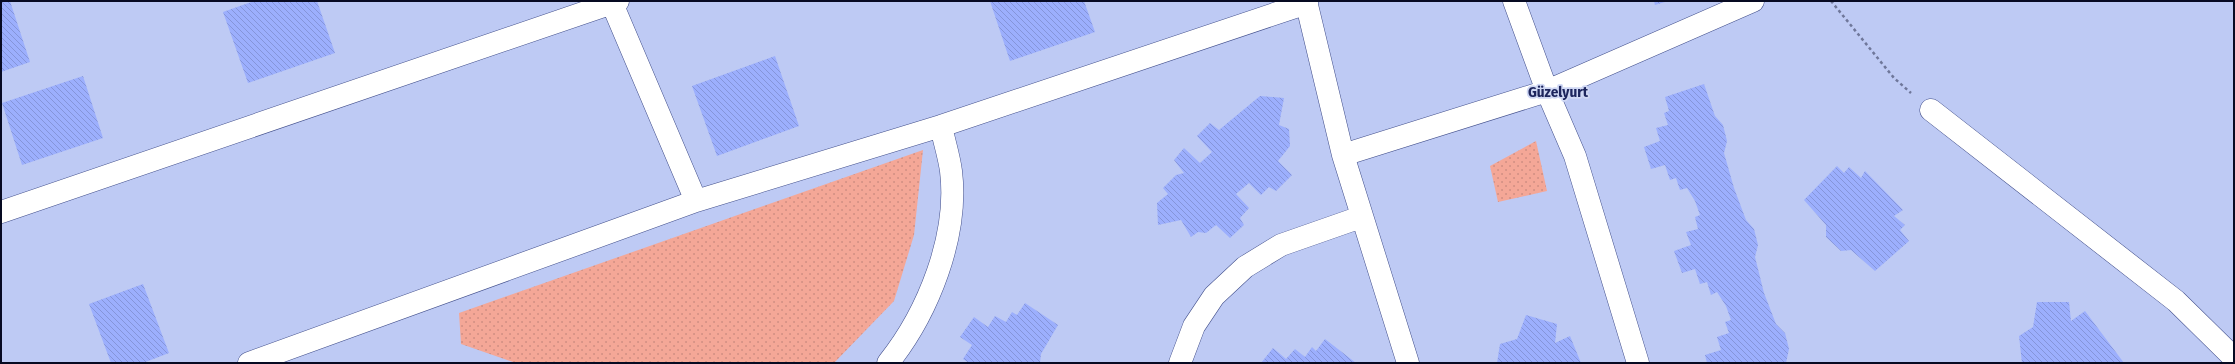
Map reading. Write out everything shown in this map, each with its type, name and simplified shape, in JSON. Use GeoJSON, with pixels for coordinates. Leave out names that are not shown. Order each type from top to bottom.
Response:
{"type":"FeatureCollection","features":[{"type":"Feature","properties":{"kind":"street"},"geometry":{"type":"LineString","coordinates":[[1514,1],[1547,90],[1575,156],[1638,363]]}},
{"type":"Feature","properties":{"kind":"street"},"geometry":{"type":"LineString","coordinates":[[1343,155],[1547,90],[1753,1]]}},
{"type":"Feature","properties":{"kind":"street"},"geometry":{"type":"LineString","coordinates":[[1,212],[613,2],[696,201]]}},
{"type":"Feature","properties":{"kind":"street"},"geometry":{"type":"LineString","coordinates":[[249,363],[696,201],[941,126],[1307,2],[1343,155],[1408,363]]}},
{"type":"Feature","properties":{"kind":"street"},"geometry":{"type":"LineString","coordinates":[[1931,110],[2176,301],[2234,358]]}},
{"type":"Feature","properties":{"kind":"street"},"geometry":{"type":"LineString","coordinates":[[888,363],[906,342],[928,300],[944,252],[950,211],[951,172],[941,126]]}},
{"type":"Feature","properties":{"kind":"street"},"geometry":{"type":"LineString","coordinates":[[1180,363],[1194,326],[1214,296],[1245,267],[1281,245],[1361,216]]}},
{"type":"Feature","properties":{"kind":"path"},"geometry":{"type":"LineString","coordinates":[[1831,1],[1894,78],[1931,110]]}},
{"type":"Feature","properties":{"kind":"shaded area"},"geometry":{"type":"Polygon","coordinates":[[[1536,141],[1547,191],[1498,202],[1490,166],[1536,141]]]}},
{"type":"Feature","properties":{"kind":"shaded area"},"geometry":{"type":"Polygon","coordinates":[[[923,150],[914,235],[894,301],[834,363],[516,363],[461,344],[459,313],[923,150]]]}},
{"type":"Feature","properties":{"kind":"building"},"geometry":{"type":"Polygon","coordinates":[[[1,1],[10,1],[30,62],[1,72],[1,1]]]}},
{"type":"Feature","properties":{"kind":"building"},"geometry":{"type":"Polygon","coordinates":[[[254,1],[317,1],[335,53],[248,83],[223,12],[254,1]]]}},
{"type":"Feature","properties":{"kind":"building"},"geometry":{"type":"Polygon","coordinates":[[[990,1],[1084,1],[1095,32],[1010,61],[990,1]]]}},
{"type":"Feature","properties":{"kind":"building"},"geometry":{"type":"Polygon","coordinates":[[[1654,1],[1668,1],[1655,5],[1654,1]]]}},
{"type":"Feature","properties":{"kind":"building"},"geometry":{"type":"Polygon","coordinates":[[[775,56],[799,126],[717,156],[692,86],[775,56]]]}},
{"type":"Feature","properties":{"kind":"building"},"geometry":{"type":"Polygon","coordinates":[[[83,76],[103,138],[22,165],[2,103],[83,76]]]}},
{"type":"Feature","properties":{"kind":"building"},"geometry":{"type":"Polygon","coordinates":[[[1704,84],[1715,116],[1723,125],[1727,141],[1724,153],[1734,188],[1746,220],[1754,229],[1758,245],[1755,257],[1764,293],[1776,324],[1785,333],[1789,349],[1786,363],[1707,363],[1705,355],[1721,350],[1717,337],[1729,333],[1725,322],[1731,320],[1726,306],[1717,292],[1711,295],[1707,282],[1700,284],[1695,269],[1682,273],[1674,251],[1691,245],[1686,232],[1698,229],[1695,217],[1700,215],[1695,201],[1687,188],[1680,190],[1676,178],[1670,180],[1665,165],[1651,169],[1644,147],[1660,141],[1656,128],[1668,125],[1664,113],[1669,111],[1665,97],[1704,84]]]}},
{"type":"Feature","properties":{"kind":"building"},"geometry":{"type":"Polygon","coordinates":[[[1260,96],[1284,98],[1279,125],[1289,129],[1290,146],[1278,161],[1292,175],[1276,191],[1269,187],[1261,195],[1249,183],[1236,194],[1249,208],[1240,218],[1244,225],[1230,238],[1216,225],[1206,233],[1198,232],[1191,237],[1181,220],[1158,225],[1157,203],[1168,194],[1163,188],[1176,175],[1184,173],[1174,160],[1184,148],[1200,163],[1212,152],[1197,136],[1210,123],[1219,130],[1260,96]]]}},
{"type":"Feature","properties":{"kind":"building"},"geometry":{"type":"Polygon","coordinates":[[[1837,166],[1844,173],[1849,167],[1861,178],[1865,171],[1903,210],[1894,216],[1905,225],[1900,230],[1909,241],[1875,271],[1851,250],[1841,251],[1826,237],[1826,225],[1804,200],[1837,166]]]}},
{"type":"Feature","properties":{"kind":"building"},"geometry":{"type":"Polygon","coordinates":[[[143,284],[169,353],[143,363],[111,363],[89,304],[143,284]]]}},
{"type":"Feature","properties":{"kind":"building"},"geometry":{"type":"Polygon","coordinates":[[[2037,302],[2069,302],[2071,321],[2085,311],[2124,363],[2022,363],[2019,336],[2033,327],[2037,302]]]}},
{"type":"Feature","properties":{"kind":"building"},"geometry":{"type":"Polygon","coordinates":[[[1025,303],[1058,325],[1041,354],[1040,363],[969,363],[963,359],[972,345],[960,337],[974,317],[988,327],[995,316],[1006,322],[1012,312],[1017,315],[1025,303]]]}},
{"type":"Feature","properties":{"kind":"building"},"geometry":{"type":"Polygon","coordinates":[[[1526,315],[1557,324],[1555,343],[1570,336],[1581,363],[1497,363],[1500,344],[1517,339],[1526,315]]]}},
{"type":"Feature","properties":{"kind":"building"},"geometry":{"type":"Polygon","coordinates":[[[1325,339],[1356,363],[1261,363],[1273,348],[1286,359],[1295,349],[1305,357],[1312,347],[1316,351],[1325,339]]]}},
{"type":"Feature","properties":{"kind":"district","name":"Güzelyurt"},"geometry":{"type":"Point","coordinates":[1558,92]}}]}
